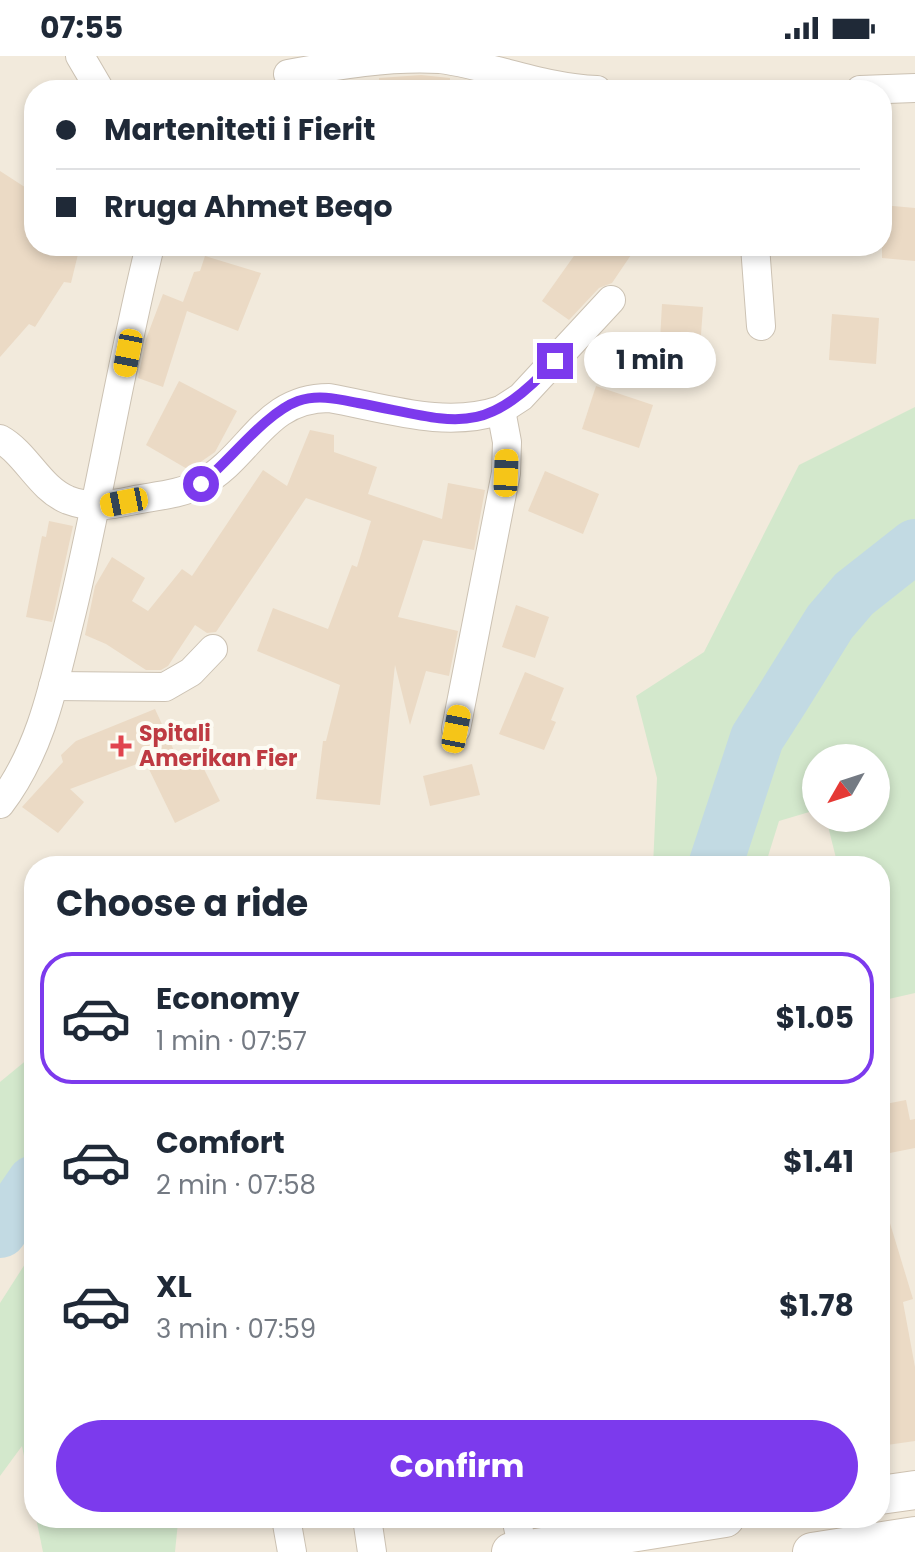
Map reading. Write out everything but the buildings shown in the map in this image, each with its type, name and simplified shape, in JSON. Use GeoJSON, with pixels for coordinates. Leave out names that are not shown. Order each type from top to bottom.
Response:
{"type":"FeatureCollection","features":[{"type":"Feature","properties":{"kind":"main road"},"geometry":{"type":"LineString","coordinates":[[890,1494],[915,1490]]}},
{"type":"Feature","properties":{"kind":"main road"},"geometry":{"type":"LineString","coordinates":[[516,1540],[630,1528]]}},
{"type":"Feature","properties":{"kind":"main road"},"geometry":{"type":"LineString","coordinates":[[812,1552],[915,1536]]}},
{"type":"Feature","properties":{"kind":"street"},"geometry":{"type":"LineString","coordinates":[[80,56],[94,80]]}},
{"type":"Feature","properties":{"kind":"street"},"geometry":{"type":"LineString","coordinates":[[289,73],[349,63],[437,59],[483,66],[534,80]]}},
{"type":"Feature","properties":{"kind":"street"},"geometry":{"type":"LineString","coordinates":[[892,89],[915,88]]}},
{"type":"Feature","properties":{"kind":"street"},"geometry":{"type":"LineString","coordinates":[[0,804],[32,753],[53,686],[97,507],[148,256]]}},
{"type":"Feature","properties":{"kind":"street"},"geometry":{"type":"LineString","coordinates":[[756,256],[761,326]]}},
{"type":"Feature","properties":{"kind":"street"},"geometry":{"type":"LineString","coordinates":[[0,439],[21,455],[50,488],[66,499],[97,507],[180,492],[201,484],[275,415],[295,402],[310,398],[329,398],[452,420],[501,410],[521,397],[611,300]]}},
{"type":"Feature","properties":{"kind":"street"},"geometry":{"type":"LineString","coordinates":[[456,729],[506,473],[507,442],[501,410]]}},
{"type":"Feature","properties":{"kind":"street"},"geometry":{"type":"LineString","coordinates":[[53,686],[165,687],[191,672],[213,649]]}},
{"type":"Feature","properties":{"kind":"street"},"geometry":{"type":"LineString","coordinates":[[288,1528],[292,1552]]}},
{"type":"Feature","properties":{"kind":"street"},"geometry":{"type":"LineString","coordinates":[[368,1528],[372,1552]]}},
{"type":"Feature","properties":{"kind":"shaded area"},"geometry":{"type":"Polygon","coordinates":[[[0,56],[915,56],[915,1552],[0,1552],[0,56]]]}},
{"type":"Feature","properties":{"kind":"green space"},"geometry":{"type":"Polygon","coordinates":[[[915,407],[915,993],[890,999],[890,856],[836,856],[830,832],[890,832],[890,744],[802,744],[802,814],[779,821],[768,856],[653,856],[657,778],[636,696],[704,652],[799,465],[915,407]]]}},
{"type":"Feature","properties":{"kind":"green space"},"geometry":{"type":"Polygon","coordinates":[[[24,1062],[24,1162],[0,1197],[0,1082],[24,1062]]]}},
{"type":"Feature","properties":{"kind":"green space"},"geometry":{"type":"Polygon","coordinates":[[[24,1266],[24,1456],[22,1446],[0,1476],[0,1303],[24,1266]]]}},
{"type":"Feature","properties":{"kind":"green space"},"geometry":{"type":"Polygon","coordinates":[[[38,1528],[177,1528],[175,1552],[43,1552],[38,1528]]]}},
{"type":"Feature","properties":{"kind":"waterway"},"geometry":{"type":"LineString","coordinates":[[718,856],[757,738],[830,622],[854,594],[915,546]]}},
{"type":"Feature","properties":{"kind":"waterway"},"geometry":{"type":"LineString","coordinates":[[0,1231],[24,1196]]}},
{"type":"Feature","properties":{"kind":"place","name":"Spitali Amerikan Fier"},"geometry":{"type":"Point","coordinates":[121,746]}},
{"type":"Feature","properties":{"kind":"route"},"geometry":{"type":"LineString","coordinates":[[201,484],[275,415],[295,402],[329,398],[452,420],[477,418],[501,410],[521,397],[555,361]]}}]}
